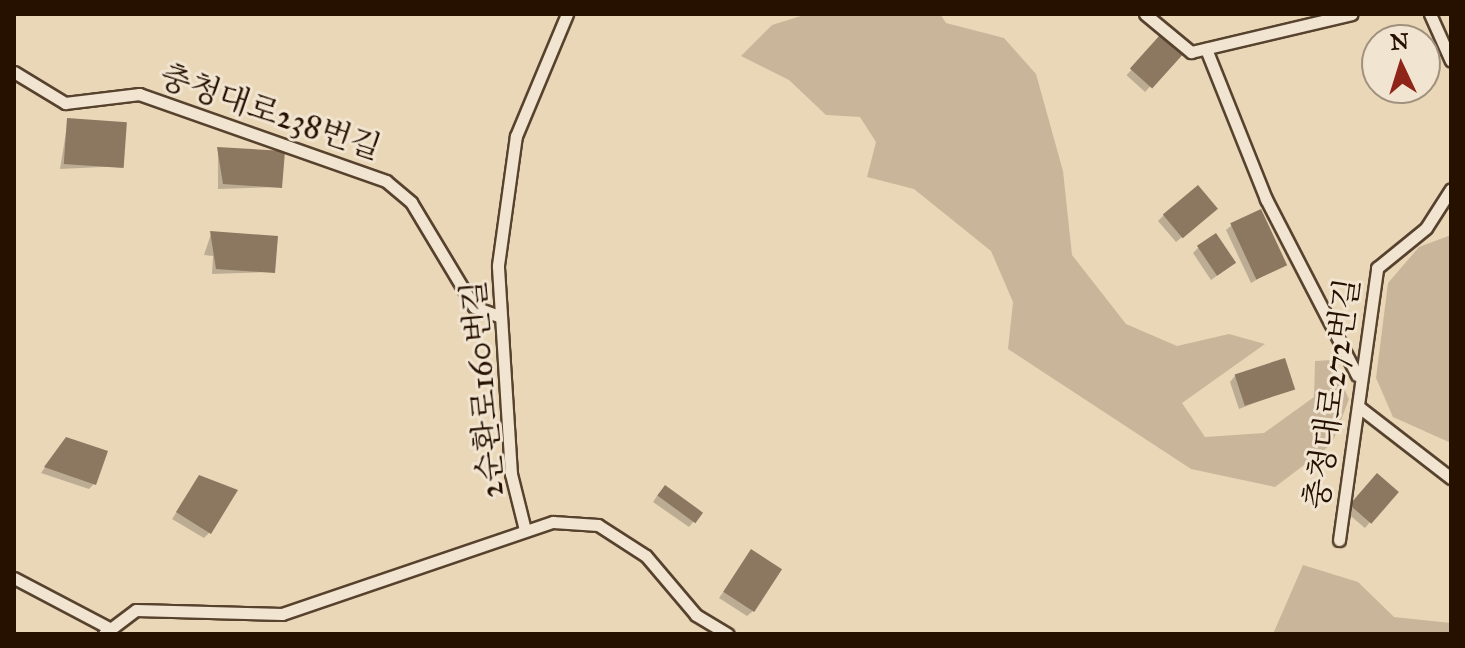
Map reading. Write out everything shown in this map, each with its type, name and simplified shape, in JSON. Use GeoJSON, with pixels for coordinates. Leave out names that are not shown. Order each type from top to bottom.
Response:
{"type":"FeatureCollection","features":[{"type":"Feature","properties":{"kind":"lane","name":"2순환로160번길"},"geometry":{"type":"LineString","coordinates":[[525,530],[511,474],[499,316],[516,136],[567,14]]}},
{"type":"Feature","properties":{"kind":"lane"},"geometry":{"type":"LineString","coordinates":[[1145,14],[1191,52],[1352,14]]}},
{"type":"Feature","properties":{"kind":"lane"},"geometry":{"type":"LineString","coordinates":[[1430,14],[1451,61]]}},
{"type":"Feature","properties":{"kind":"lane"},"geometry":{"type":"LineString","coordinates":[[1206,49],[1266,199],[1357,375]]}},
{"type":"Feature","properties":{"kind":"lane","name":"충청대로238번길"},"geometry":{"type":"LineString","coordinates":[[14,72],[65,103],[139,94],[386,181],[411,202],[474,307],[499,316]]}},
{"type":"Feature","properties":{"kind":"lane","name":"충청대로272번길"},"geometry":{"type":"LineString","coordinates":[[1339,540],[1359,407],[1357,375],[1377,268],[1426,228],[1451,189]]}},
{"type":"Feature","properties":{"kind":"lane"},"geometry":{"type":"LineString","coordinates":[[1359,407],[1451,478]]}},
{"type":"Feature","properties":{"kind":"lane","name":"2순환로160번길"},"geometry":{"type":"LineString","coordinates":[[14,578],[106,630],[136,610],[180,606],[282,614],[553,522],[598,525],[646,556],[696,615],[724,633]]}},
{"type":"Feature","properties":{"kind":"shaded area"},"geometry":{"type":"Polygon","coordinates":[[[807,14],[940,14],[946,23],[1004,38],[1036,74],[1063,171],[1072,255],[1126,324],[1177,346],[1229,334],[1265,344],[1182,403],[1205,437],[1264,433],[1314,397],[1315,361],[1331,360],[1349,399],[1332,444],[1275,487],[1191,469],[1008,349],[1013,302],[991,251],[914,189],[867,177],[876,142],[860,117],[826,115],[789,80],[741,56],[772,25],[807,14]]]}},
{"type":"Feature","properties":{"kind":"shaded area"},"geometry":{"type":"Polygon","coordinates":[[[1451,235],[1451,443],[1393,417],[1376,378],[1388,283],[1419,247],[1451,235]]]}},
{"type":"Feature","properties":{"kind":"shaded area"},"geometry":{"type":"Polygon","coordinates":[[[1303,565],[1358,582],[1394,617],[1451,623],[1451,634],[1273,634],[1303,565]]]}},
{"type":"Feature","properties":{"kind":"building"},"geometry":{"type":"Polygon","coordinates":[[[1160,35],[1182,55],[1152,89],[1130,68],[1160,35]]]}},
{"type":"Feature","properties":{"kind":"building"},"geometry":{"type":"Polygon","coordinates":[[[67,118],[127,122],[124,168],[64,164],[67,118]]]}},
{"type":"Feature","properties":{"kind":"building"},"geometry":{"type":"Polygon","coordinates":[[[217,147],[285,151],[282,188],[223,184],[217,147]]]}},
{"type":"Feature","properties":{"kind":"building"},"geometry":{"type":"Polygon","coordinates":[[[1198,185],[1218,209],[1183,238],[1163,215],[1198,185]]]}},
{"type":"Feature","properties":{"kind":"building"},"geometry":{"type":"Polygon","coordinates":[[[1261,209],[1287,265],[1256,280],[1230,223],[1261,209]]]}},
{"type":"Feature","properties":{"kind":"building"},"geometry":{"type":"Polygon","coordinates":[[[210,231],[278,236],[275,273],[216,269],[210,231]]]}},
{"type":"Feature","properties":{"kind":"building"},"geometry":{"type":"Polygon","coordinates":[[[1216,233],[1236,263],[1217,276],[1197,246],[1216,233]]]}},
{"type":"Feature","properties":{"kind":"building"},"geometry":{"type":"Polygon","coordinates":[[[1285,358],[1295,389],[1245,406],[1235,374],[1285,358]]]}},
{"type":"Feature","properties":{"kind":"building"},"geometry":{"type":"Polygon","coordinates":[[[66,437],[108,451],[96,485],[44,467],[66,437]]]}},
{"type":"Feature","properties":{"kind":"building"},"geometry":{"type":"Polygon","coordinates":[[[1377,473],[1399,492],[1371,524],[1349,505],[1377,473]]]}},
{"type":"Feature","properties":{"kind":"building"},"geometry":{"type":"Polygon","coordinates":[[[199,475],[238,490],[211,534],[176,512],[199,475]]]}},
{"type":"Feature","properties":{"kind":"building"},"geometry":{"type":"Polygon","coordinates":[[[665,485],[703,513],[695,523],[657,496],[665,485]]]}},
{"type":"Feature","properties":{"kind":"building"},"geometry":{"type":"Polygon","coordinates":[[[751,549],[782,569],[754,612],[723,592],[751,549]]]}}]}
